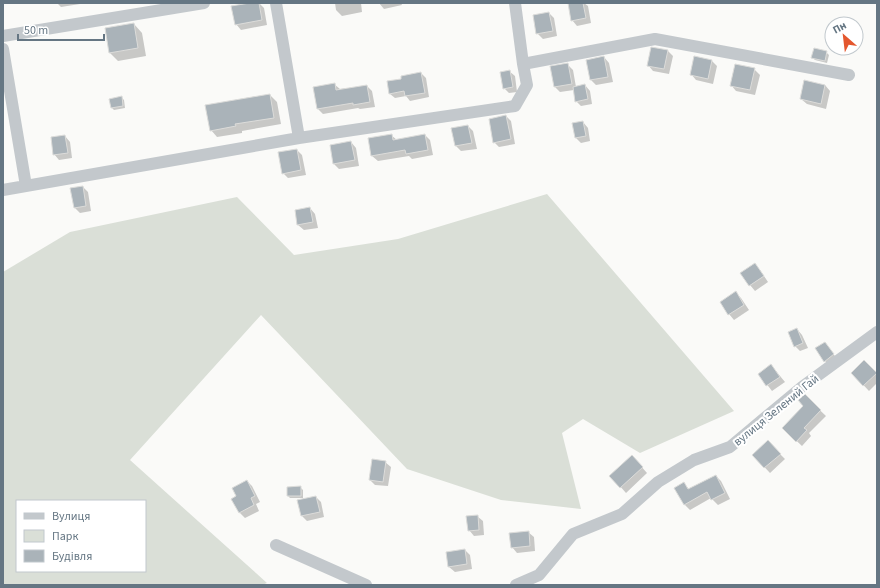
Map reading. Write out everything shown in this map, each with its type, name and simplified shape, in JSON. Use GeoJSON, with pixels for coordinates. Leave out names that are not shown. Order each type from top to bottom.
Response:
{"type":"FeatureCollection","features":[{"type":"Feature","properties":{"kind":"street"},"geometry":{"type":"LineString","coordinates":[[3,36],[204,3]]}},
{"type":"Feature","properties":{"kind":"street"},"geometry":{"type":"LineString","coordinates":[[276,3],[300,138]]}},
{"type":"Feature","properties":{"kind":"street"},"geometry":{"type":"LineString","coordinates":[[3,190],[300,138],[515,106],[527,85],[515,3]]}},
{"type":"Feature","properties":{"kind":"street"},"geometry":{"type":"LineString","coordinates":[[523,64],[655,39],[849,75]]}},
{"type":"Feature","properties":{"kind":"street"},"geometry":{"type":"LineString","coordinates":[[3,49],[26,186]]}},
{"type":"Feature","properties":{"kind":"street","name":"вулиця Зелений Гай"},"geometry":{"type":"LineString","coordinates":[[516,585],[539,575],[573,534],[622,514],[658,482],[694,460],[730,447],[802,387],[877,332]]}},
{"type":"Feature","properties":{"kind":"street"},"geometry":{"type":"LineString","coordinates":[[276,545],[366,585]]}},
{"type":"Feature","properties":{"kind":"green space"},"geometry":{"type":"Polygon","coordinates":[[[547,194],[734,411],[640,453],[583,419],[562,433],[581,509],[501,500],[407,469],[261,315],[130,460],[267,583],[262,585],[3,585],[3,272],[70,232],[237,197],[294,255],[398,239],[547,194]]]}},
{"type":"Feature","properties":{"kind":"building"},"geometry":{"type":"Polygon","coordinates":[[[259,3],[262,20],[235,25],[231,6],[259,3]]]}},
{"type":"Feature","properties":{"kind":"building"},"geometry":{"type":"Polygon","coordinates":[[[568,3],[583,3],[586,18],[571,21],[568,3]]]}},
{"type":"Feature","properties":{"kind":"building"},"geometry":{"type":"Polygon","coordinates":[[[549,12],[553,31],[536,34],[533,15],[549,12]]]}},
{"type":"Feature","properties":{"kind":"building"},"geometry":{"type":"Polygon","coordinates":[[[134,23],[138,48],[109,53],[105,28],[134,23]]]}},
{"type":"Feature","properties":{"kind":"building"},"geometry":{"type":"Polygon","coordinates":[[[651,47],[668,50],[664,69],[647,66],[651,47]]]}},
{"type":"Feature","properties":{"kind":"building"},"geometry":{"type":"Polygon","coordinates":[[[814,48],[824,50],[824,56],[826,56],[825,61],[811,58],[814,48]]]}},
{"type":"Feature","properties":{"kind":"building"},"geometry":{"type":"Polygon","coordinates":[[[604,56],[608,77],[590,80],[586,60],[604,56]]]}},
{"type":"Feature","properties":{"kind":"building"},"geometry":{"type":"Polygon","coordinates":[[[694,56],[712,60],[708,79],[690,75],[694,56]]]}},
{"type":"Feature","properties":{"kind":"building"},"geometry":{"type":"Polygon","coordinates":[[[568,63],[572,84],[554,87],[550,66],[568,63]]]}},
{"type":"Feature","properties":{"kind":"building"},"geometry":{"type":"Polygon","coordinates":[[[735,64],[755,68],[750,90],[730,86],[735,64]]]}},
{"type":"Feature","properties":{"kind":"building"},"geometry":{"type":"Polygon","coordinates":[[[510,70],[513,87],[503,89],[500,72],[510,70]]]}},
{"type":"Feature","properties":{"kind":"building"},"geometry":{"type":"Polygon","coordinates":[[[421,72],[425,93],[405,96],[404,91],[389,94],[387,81],[401,79],[401,76],[421,72]]]}},
{"type":"Feature","properties":{"kind":"building"},"geometry":{"type":"Polygon","coordinates":[[[804,80],[825,85],[821,104],[800,99],[804,80]]]}},
{"type":"Feature","properties":{"kind":"building"},"geometry":{"type":"Polygon","coordinates":[[[335,83],[336,90],[367,85],[370,102],[353,105],[353,103],[317,109],[313,87],[335,83]]]}},
{"type":"Feature","properties":{"kind":"building"},"geometry":{"type":"Polygon","coordinates":[[[585,84],[588,99],[575,102],[573,87],[585,84]]]}},
{"type":"Feature","properties":{"kind":"building"},"geometry":{"type":"Polygon","coordinates":[[[270,94],[274,118],[235,124],[236,126],[210,131],[205,105],[270,94]]]}},
{"type":"Feature","properties":{"kind":"building"},"geometry":{"type":"Polygon","coordinates":[[[122,96],[123,106],[111,108],[109,99],[122,96]]]}},
{"type":"Feature","properties":{"kind":"building"},"geometry":{"type":"Polygon","coordinates":[[[506,115],[511,139],[493,143],[489,119],[506,115]]]}},
{"type":"Feature","properties":{"kind":"building"},"geometry":{"type":"Polygon","coordinates":[[[583,121],[586,136],[575,138],[572,123],[583,121]]]}},
{"type":"Feature","properties":{"kind":"building"},"geometry":{"type":"Polygon","coordinates":[[[468,125],[472,143],[455,146],[451,128],[468,125]]]}},
{"type":"Feature","properties":{"kind":"building"},"geometry":{"type":"Polygon","coordinates":[[[392,134],[393,140],[425,134],[428,150],[406,154],[405,150],[371,156],[368,138],[392,134]]]}},
{"type":"Feature","properties":{"kind":"building"},"geometry":{"type":"Polygon","coordinates":[[[65,135],[68,153],[53,155],[51,137],[65,135]]]}},
{"type":"Feature","properties":{"kind":"building"},"geometry":{"type":"Polygon","coordinates":[[[351,141],[355,160],[333,164],[330,145],[351,141]]]}},
{"type":"Feature","properties":{"kind":"building"},"geometry":{"type":"Polygon","coordinates":[[[297,149],[301,170],[282,174],[278,152],[297,149]]]}},
{"type":"Feature","properties":{"kind":"building"},"geometry":{"type":"Polygon","coordinates":[[[83,186],[86,206],[74,208],[70,188],[83,186]]]}},
{"type":"Feature","properties":{"kind":"building"},"geometry":{"type":"Polygon","coordinates":[[[310,207],[313,222],[297,225],[295,210],[310,207]]]}},
{"type":"Feature","properties":{"kind":"building"},"geometry":{"type":"Polygon","coordinates":[[[755,263],[764,276],[749,286],[740,273],[755,263]]]}},
{"type":"Feature","properties":{"kind":"building"},"geometry":{"type":"Polygon","coordinates":[[[736,291],[744,305],[728,315],[720,302],[736,291]]]}},
{"type":"Feature","properties":{"kind":"building"},"geometry":{"type":"Polygon","coordinates":[[[797,328],[803,343],[794,347],[788,332],[797,328]]]}},
{"type":"Feature","properties":{"kind":"building"},"geometry":{"type":"Polygon","coordinates":[[[825,342],[834,354],[824,362],[815,348],[825,342]]]}},
{"type":"Feature","properties":{"kind":"building"},"geometry":{"type":"Polygon","coordinates":[[[864,360],[877,373],[863,386],[851,373],[864,360]]]}},
{"type":"Feature","properties":{"kind":"building"},"geometry":{"type":"Polygon","coordinates":[[[771,364],[780,377],[766,386],[758,374],[771,364]]]}},
{"type":"Feature","properties":{"kind":"building"},"geometry":{"type":"Polygon","coordinates":[[[805,394],[821,410],[804,428],[807,430],[796,442],[782,428],[803,406],[798,400],[805,394]]]}},
{"type":"Feature","properties":{"kind":"building"},"geometry":{"type":"Polygon","coordinates":[[[768,440],[781,454],[764,468],[752,455],[768,440]]]}},
{"type":"Feature","properties":{"kind":"building"},"geometry":{"type":"Polygon","coordinates":[[[632,455],[643,467],[620,488],[609,476],[632,455]]]}},
{"type":"Feature","properties":{"kind":"building"},"geometry":{"type":"Polygon","coordinates":[[[372,459],[386,461],[383,482],[369,480],[372,459]]]}},
{"type":"Feature","properties":{"kind":"building"},"geometry":{"type":"Polygon","coordinates":[[[716,475],[725,493],[711,500],[707,492],[684,505],[674,488],[684,482],[688,489],[716,475]]]}},
{"type":"Feature","properties":{"kind":"building"},"geometry":{"type":"Polygon","coordinates":[[[247,480],[255,496],[251,498],[254,505],[239,513],[231,499],[236,496],[232,488],[247,480]]]}},
{"type":"Feature","properties":{"kind":"building"},"geometry":{"type":"Polygon","coordinates":[[[301,486],[301,496],[287,496],[287,487],[301,486]]]}},
{"type":"Feature","properties":{"kind":"building"},"geometry":{"type":"Polygon","coordinates":[[[316,496],[320,512],[301,516],[297,500],[316,496]]]}},
{"type":"Feature","properties":{"kind":"building"},"geometry":{"type":"Polygon","coordinates":[[[478,515],[479,530],[468,531],[466,516],[478,515]]]}},
{"type":"Feature","properties":{"kind":"building"},"geometry":{"type":"Polygon","coordinates":[[[529,531],[530,546],[511,548],[509,533],[529,531]]]}},
{"type":"Feature","properties":{"kind":"building"},"geometry":{"type":"Polygon","coordinates":[[[465,549],[467,564],[448,567],[446,552],[465,549]]]}}]}
